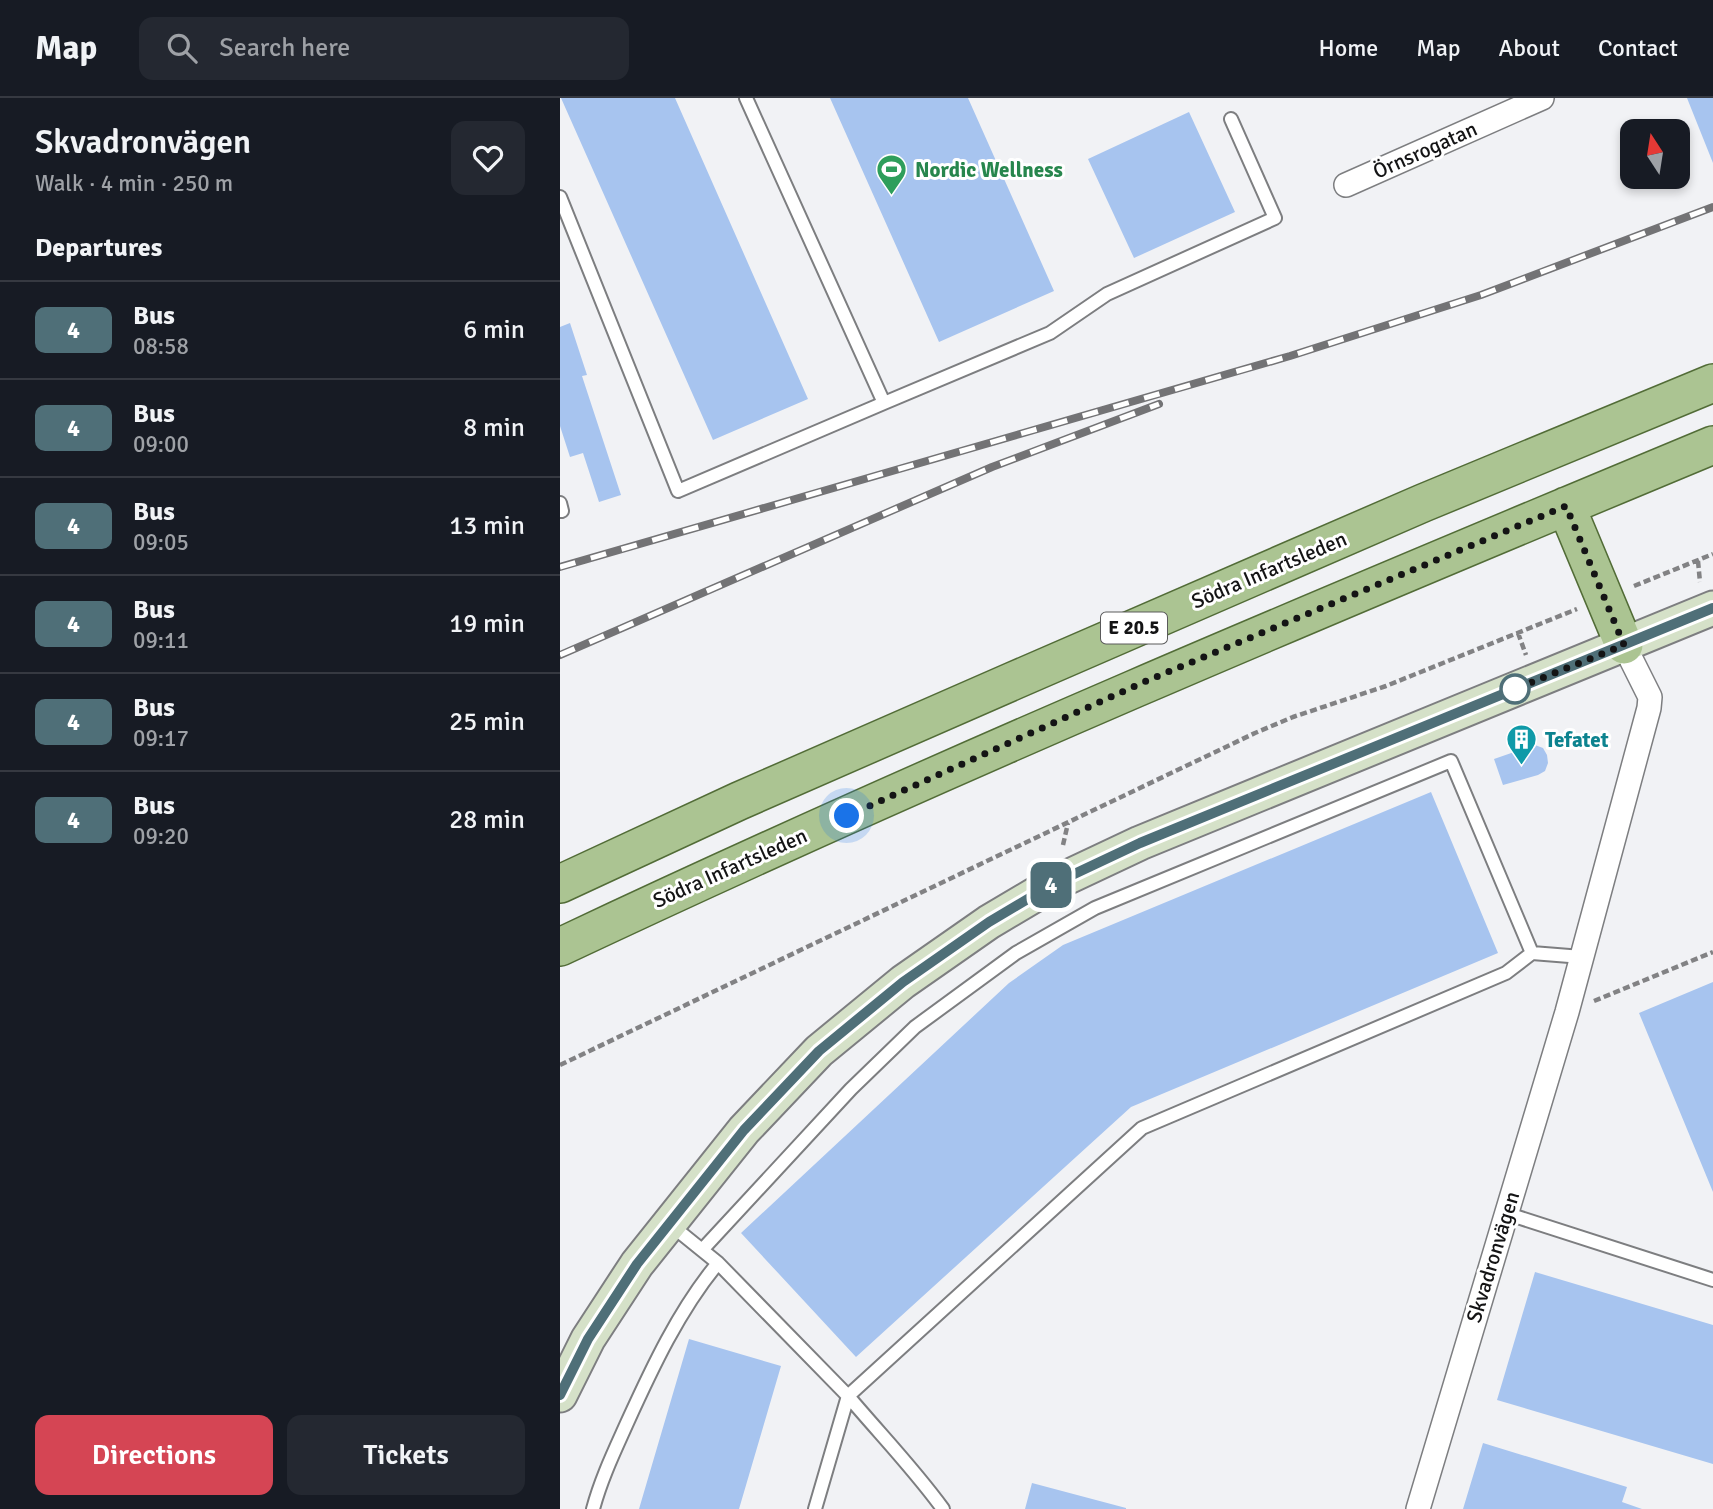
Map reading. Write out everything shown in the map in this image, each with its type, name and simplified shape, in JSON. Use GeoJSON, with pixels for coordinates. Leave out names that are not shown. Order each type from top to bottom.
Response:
{"type":"FeatureCollection","features":[{"type":"Feature","properties":{"kind":"main road","name":"Södra Infartsleden"},"geometry":{"type":"LineString","coordinates":[[560,884],[739,801],[1423,503],[1713,383]]}},
{"type":"Feature","properties":{"kind":"main road","name":"Södra Infartsleden"},"geometry":{"type":"LineString","coordinates":[[560,947],[731,866],[1144,682],[1713,445]]}},
{"type":"Feature","properties":{"kind":"main road"},"geometry":{"type":"LineString","coordinates":[[1566,506],[1624,645]]}},
{"type":"Feature","properties":{"kind":"street","name":"Örnsrogatan"},"geometry":{"type":"LineString","coordinates":[[1346,185],[1542,98]]}},
{"type":"Feature","properties":{"kind":"street"},"geometry":{"type":"LineString","coordinates":[[560,1395],[588,1339],[637,1264],[744,1130],[819,1051],[903,982],[1031,897],[1152,838],[1713,608]]}},
{"type":"Feature","properties":{"kind":"street","name":"Skvadronvägen"},"geometry":{"type":"LineString","coordinates":[[1418,1509],[1567,1012],[1648,708],[1650,697],[1624,645]]}},
{"type":"Feature","properties":{"kind":"lane"},"geometry":{"type":"LineString","coordinates":[[746,98],[884,403]]}},
{"type":"Feature","properties":{"kind":"lane"},"geometry":{"type":"LineString","coordinates":[[560,197],[678,491],[1050,333],[1107,294],[1275,218],[1231,119]]}},
{"type":"Feature","properties":{"kind":"lane"},"geometry":{"type":"LineString","coordinates":[[560,503],[560,511]]}},
{"type":"Feature","properties":{"kind":"lane"},"geometry":{"type":"LineString","coordinates":[[702,1250],[851,1089],[915,1027],[1016,953],[1095,908],[1451,761],[1532,953]]}},
{"type":"Feature","properties":{"kind":"lane"},"geometry":{"type":"LineString","coordinates":[[815,1509],[848,1396],[1142,1128],[1506,973],[1532,953],[1582,957]]}},
{"type":"Feature","properties":{"kind":"lane"},"geometry":{"type":"LineString","coordinates":[[1505,1213],[1713,1280]]}},
{"type":"Feature","properties":{"kind":"lane"},"geometry":{"type":"LineString","coordinates":[[668,1223],[718,1264],[848,1396],[902,1460],[915,1470],[943,1509]]}},
{"type":"Feature","properties":{"kind":"lane"},"geometry":{"type":"LineString","coordinates":[[593,1509],[600,1483],[647,1379],[698,1287],[718,1264]]}},
{"type":"Feature","properties":{"kind":"path"},"geometry":{"type":"LineString","coordinates":[[560,1065],[1255,733],[1293,717],[1386,686],[1713,554]]}},
{"type":"Feature","properties":{"kind":"path"},"geometry":{"type":"LineString","coordinates":[[1518,633],[1526,656]]}},
{"type":"Feature","properties":{"kind":"path"},"geometry":{"type":"LineString","coordinates":[[1567,1012],[1713,952]]}},
{"type":"Feature","properties":{"kind":"building"},"geometry":{"type":"Polygon","coordinates":[[[561,98],[675,98],[808,399],[713,440],[561,98]]]}},
{"type":"Feature","properties":{"kind":"building"},"geometry":{"type":"Polygon","coordinates":[[[830,98],[968,98],[1054,291],[939,342],[830,98]]]}},
{"type":"Feature","properties":{"kind":"building"},"geometry":{"type":"Polygon","coordinates":[[[1687,98],[1713,98],[1713,163],[1687,98]]]}},
{"type":"Feature","properties":{"kind":"building"},"geometry":{"type":"Polygon","coordinates":[[[1189,112],[1235,212],[1134,258],[1088,159],[1189,112]]]}},
{"type":"Feature","properties":{"kind":"building"},"geometry":{"type":"Polygon","coordinates":[[[570,323],[587,375],[582,376],[621,495],[599,502],[583,453],[570,457],[560,426],[560,327],[570,323]]]}},
{"type":"Feature","properties":{"kind":"building","name":"Tefatet"},"geometry":{"type":"Polygon","coordinates":[[[1527,745],[1543,748],[1548,763],[1545,771],[1503,785],[1494,759],[1527,745]]]}},
{"type":"Feature","properties":{"kind":"building"},"geometry":{"type":"Polygon","coordinates":[[[1431,792],[1498,953],[1131,1107],[856,1357],[741,1233],[1009,983],[1063,945],[1431,792]]]}},
{"type":"Feature","properties":{"kind":"building"},"geometry":{"type":"Polygon","coordinates":[[[1713,982],[1713,1192],[1639,1013],[1713,982]]]}},
{"type":"Feature","properties":{"kind":"building"},"geometry":{"type":"Polygon","coordinates":[[[1535,1272],[1713,1325],[1713,1464],[1497,1400],[1535,1272]]]}},
{"type":"Feature","properties":{"kind":"building"},"geometry":{"type":"Polygon","coordinates":[[[689,1339],[781,1366],[739,1509],[639,1509],[689,1339]]]}},
{"type":"Feature","properties":{"kind":"building"},"geometry":{"type":"Polygon","coordinates":[[[1483,1443],[1627,1487],[1622,1502],[1642,1509],[1463,1509],[1483,1443]]]}},
{"type":"Feature","properties":{"kind":"building"},"geometry":{"type":"Polygon","coordinates":[[[1032,1483],[1126,1508],[1126,1509],[1025,1509],[1032,1483]]]}},
{"type":"Feature","properties":{"kind":"railway"},"geometry":{"type":"LineString","coordinates":[[560,567],[1290,356],[1481,295],[1713,207]]}},
{"type":"Feature","properties":{"kind":"railway"},"geometry":{"type":"LineString","coordinates":[[560,655],[992,467],[1159,404]]}},
{"type":"Feature","properties":{"kind":"bus line","name":"4"},"geometry":{"type":"LineString","coordinates":[[560,1395],[588,1339],[637,1264],[744,1130],[819,1051],[856,1019],[903,982],[989,922],[1053,884],[1140,843],[1713,608]]}},
{"type":"Feature","properties":{"kind":"place","name":"Nordic Wellness"},"geometry":{"type":"Point","coordinates":[892,197]}},
{"type":"Feature","properties":{"kind":"place","name":"Tefatet"},"geometry":{"type":"Point","coordinates":[1522,767]}},
{"type":"Feature","properties":{"kind":"route"},"geometry":{"type":"LineString","coordinates":[[847,816],[1144,682],[1566,506],[1624,645],[1515,689]]}}]}
